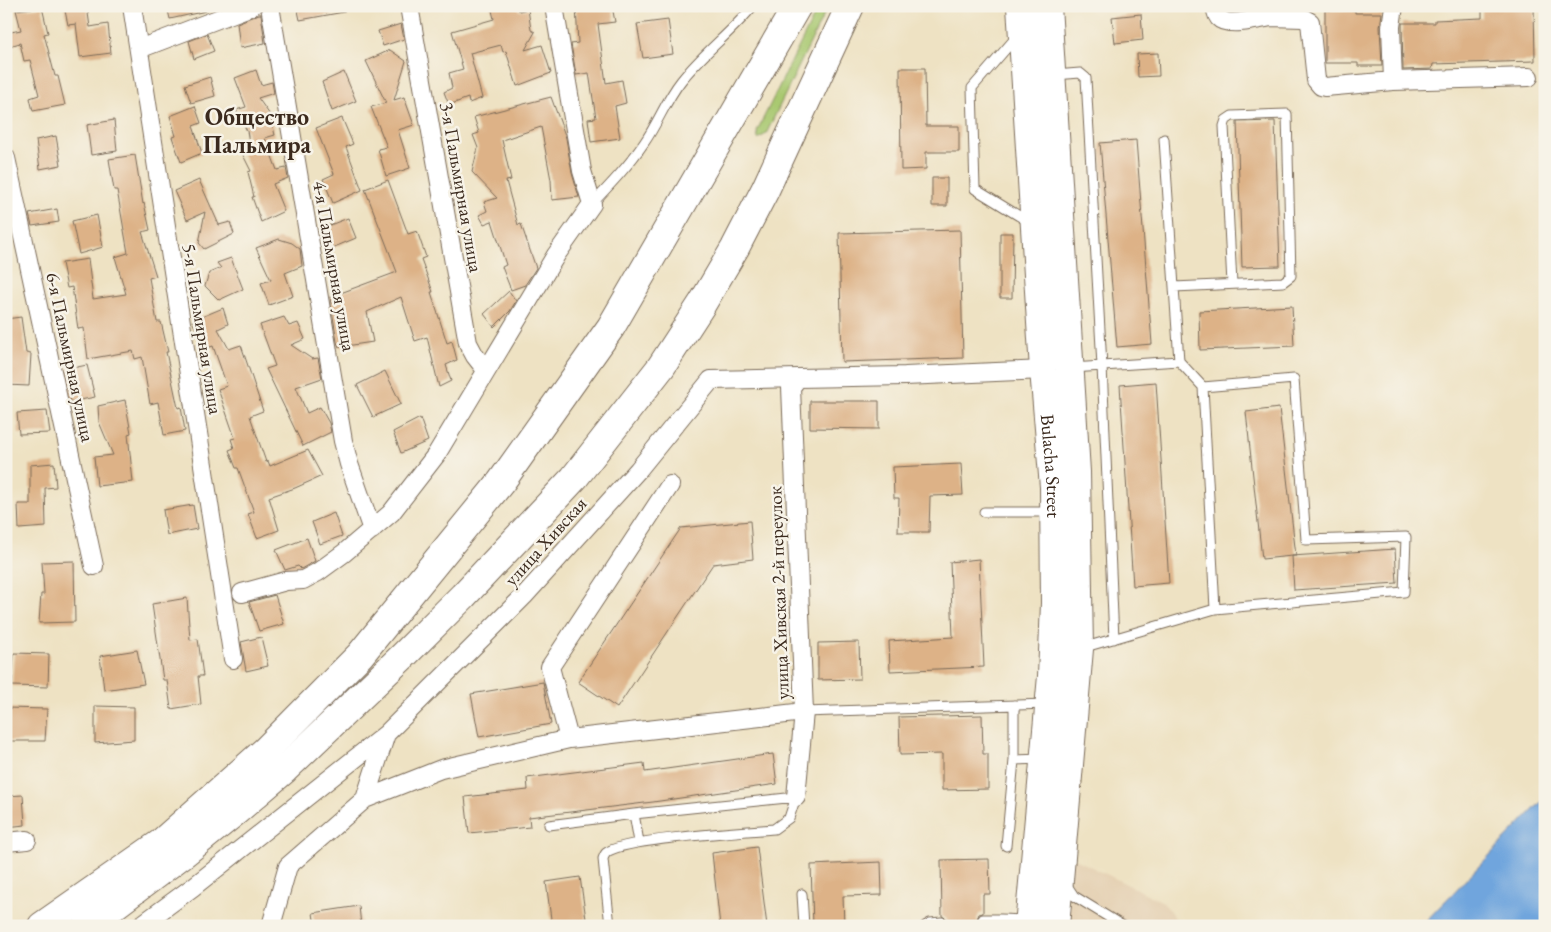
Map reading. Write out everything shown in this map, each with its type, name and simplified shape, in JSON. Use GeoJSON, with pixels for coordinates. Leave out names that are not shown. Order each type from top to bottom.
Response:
{"type":"FeatureCollection","features":[{"type":"Feature","properties":{"kind":"main road"},"geometry":{"type":"LineString","coordinates":[[42,926],[161,843],[264,751],[360,656],[502,482],[611,327],[797,6]]}},
{"type":"Feature","properties":{"kind":"main road"},"geometry":{"type":"LineString","coordinates":[[87,926],[184,853],[285,769],[457,602],[574,478],[661,367],[702,304],[735,248],[850,6]]}},
{"type":"Feature","properties":{"kind":"main road","name":"Bulacha Street"},"geometry":{"type":"LineString","coordinates":[[1038,924],[1044,758],[1052,676],[1055,603],[1054,487],[1057,369],[1047,6]]}},
{"type":"Feature","properties":{"kind":"main road","name":"Bulacha Street"},"geometry":{"type":"LineString","coordinates":[[1022,18],[1036,226],[1057,369],[1076,472],[1079,649],[1068,788],[1060,868],[1038,924]]}},
{"type":"Feature","properties":{"kind":"street","name":"5-я Пальмирная улица"},"geometry":{"type":"LineString","coordinates":[[132,6],[233,659]]}},
{"type":"Feature","properties":{"kind":"street"},"geometry":{"type":"LineString","coordinates":[[138,49],[252,6]]}},
{"type":"Feature","properties":{"kind":"street","name":"4-я Пальмирная улица"},"geometry":{"type":"LineString","coordinates":[[270,6],[343,441],[372,530]]}},
{"type":"Feature","properties":{"kind":"street","name":"3-я Пальмирная улица"},"geometry":{"type":"LineString","coordinates":[[409,6],[468,343],[486,370]]}},
{"type":"Feature","properties":{"kind":"street"},"geometry":{"type":"LineString","coordinates":[[242,593],[286,581],[303,580],[331,562],[372,530],[390,512],[436,455],[556,255],[592,204],[582,171],[554,6]]}},
{"type":"Feature","properties":{"kind":"street"},"geometry":{"type":"LineString","coordinates":[[1393,81],[1391,27],[1394,6]]}},
{"type":"Feature","properties":{"kind":"street"},"geometry":{"type":"LineString","coordinates":[[1216,11],[1221,20],[1226,22],[1254,20],[1274,11],[1303,18],[1310,22],[1316,80],[1321,86],[1329,87],[1393,81],[1529,77]]}},
{"type":"Feature","properties":{"kind":"street","name":"6-я Пальмирная улица"},"geometry":{"type":"LineString","coordinates":[[6,158],[94,566]]}},
{"type":"Feature","properties":{"kind":"street"},"geometry":{"type":"LineString","coordinates":[[794,382],[1057,369]]}},
{"type":"Feature","properties":{"kind":"street","name":"улица Хивская"},"geometry":{"type":"LineString","coordinates":[[365,799],[386,734],[524,596],[638,470],[710,380],[794,382]]}},
{"type":"Feature","properties":{"kind":"street","name":"улица Хивская 2-й переулок"},"geometry":{"type":"LineString","coordinates":[[794,382],[804,712],[796,797]]}},
{"type":"Feature","properties":{"kind":"street"},"geometry":{"type":"LineString","coordinates":[[569,739],[550,667],[670,485]]}},
{"type":"Feature","properties":{"kind":"street"},"geometry":{"type":"LineString","coordinates":[[271,926],[288,866],[365,799],[440,769],[569,739],[804,712]]}},
{"type":"Feature","properties":{"kind":"street"},"geometry":{"type":"LineString","coordinates":[[140,926],[386,734]]}},
{"type":"Feature","properties":{"kind":"street"},"geometry":{"type":"LineString","coordinates":[[6,842],[28,840]]}},
{"type":"Feature","properties":{"kind":"lane"},"geometry":{"type":"LineString","coordinates":[[592,204],[623,171],[645,142],[681,81],[706,53],[740,23],[753,6]]}},
{"type":"Feature","properties":{"kind":"lane"},"geometry":{"type":"LineString","coordinates":[[1022,18],[972,88],[975,189],[1036,226]]}},
{"type":"Feature","properties":{"kind":"lane"},"geometry":{"type":"LineString","coordinates":[[1050,75],[1080,73],[1086,78],[1102,366],[1114,639]]}},
{"type":"Feature","properties":{"kind":"lane"},"geometry":{"type":"LineString","coordinates":[[1174,287],[1283,282],[1291,276],[1287,114],[1232,116],[1226,120],[1224,126],[1232,284]]}},
{"type":"Feature","properties":{"kind":"lane"},"geometry":{"type":"LineString","coordinates":[[1164,139],[1179,361],[1203,387],[1215,609]]}},
{"type":"Feature","properties":{"kind":"lane"},"geometry":{"type":"LineString","coordinates":[[1057,369],[1179,361]]}},
{"type":"Feature","properties":{"kind":"lane"},"geometry":{"type":"LineString","coordinates":[[1079,649],[1215,609],[1404,592],[1406,537],[1306,540],[1294,379],[1203,387]]}},
{"type":"Feature","properties":{"kind":"lane"},"geometry":{"type":"LineString","coordinates":[[984,512],[1054,512]]}},
{"type":"Feature","properties":{"kind":"lane"},"geometry":{"type":"LineString","coordinates":[[804,712],[1049,704]]}},
{"type":"Feature","properties":{"kind":"lane"},"geometry":{"type":"LineString","coordinates":[[1006,846],[1014,760],[1014,705]]}},
{"type":"Feature","properties":{"kind":"lane"},"geometry":{"type":"LineString","coordinates":[[1014,760],[1044,758]]}},
{"type":"Feature","properties":{"kind":"lane"},"geometry":{"type":"LineString","coordinates":[[549,825],[796,797],[789,818],[774,828],[639,842],[612,849],[606,853],[603,859],[610,926]]}},
{"type":"Feature","properties":{"kind":"lane"},"geometry":{"type":"LineString","coordinates":[[634,814],[639,842]]}},
{"type":"Feature","properties":{"kind":"lane"},"geometry":{"type":"LineString","coordinates":[[1060,868],[1065,883],[1074,896],[1123,926]]}},
{"type":"Feature","properties":{"kind":"lane"},"geometry":{"type":"LineString","coordinates":[[802,894],[804,926]]}},
{"type":"Feature","properties":{"kind":"lane"},"geometry":{"type":"LineString","coordinates":[[983,919],[1038,924]]}},
{"type":"Feature","properties":{"kind":"lane"},"geometry":{"type":"LineString","coordinates":[[925,926],[930,923],[942,922]]}},
{"type":"Feature","properties":{"kind":"shaded area"},"geometry":{"type":"Polygon","coordinates":[[[1071,857],[1163,902],[1181,926],[1067,926],[1071,857]]]}},
{"type":"Feature","properties":{"kind":"green space"},"geometry":{"type":"Polygon","coordinates":[[[819,6],[828,6],[766,134],[758,139],[757,131],[819,6]]]}},
{"type":"Feature","properties":{"kind":"water"},"geometry":{"type":"Polygon","coordinates":[[[1545,798],[1545,926],[1421,926],[1545,798]]]}},
{"type":"Feature","properties":{"kind":"building"},"geometry":{"type":"Polygon","coordinates":[[[64,6],[87,6],[90,27],[108,24],[111,53],[80,57],[76,24],[68,25],[64,6]]]}},
{"type":"Feature","properties":{"kind":"building"},"geometry":{"type":"Polygon","coordinates":[[[167,6],[206,6],[206,11],[170,19],[167,6]]]}},
{"type":"Feature","properties":{"kind":"building"},"geometry":{"type":"Polygon","coordinates":[[[297,6],[343,6],[344,12],[300,20],[297,6]]]}},
{"type":"Feature","properties":{"kind":"building"},"geometry":{"type":"Polygon","coordinates":[[[491,6],[518,6],[519,11],[528,9],[531,30],[535,32],[525,50],[542,45],[551,73],[517,86],[506,51],[503,52],[501,45],[470,53],[482,98],[469,103],[468,98],[449,105],[444,92],[452,88],[449,73],[463,69],[452,31],[494,19],[491,6]]]}},
{"type":"Feature","properties":{"kind":"building"},"geometry":{"type":"Polygon","coordinates":[[[576,6],[612,6],[615,22],[598,24],[606,83],[622,80],[626,103],[615,106],[620,138],[591,142],[588,119],[596,118],[589,73],[576,75],[571,44],[578,43],[576,6]]]}},
{"type":"Feature","properties":{"kind":"building"},"geometry":{"type":"Polygon","coordinates":[[[1534,6],[1535,61],[1433,64],[1432,69],[1403,70],[1402,23],[1435,23],[1435,20],[1482,18],[1482,7],[1534,6]]]}},
{"type":"Feature","properties":{"kind":"building"},"geometry":{"type":"Polygon","coordinates":[[[42,7],[48,33],[44,34],[55,76],[58,76],[65,105],[33,111],[30,98],[39,95],[30,60],[24,61],[20,43],[6,47],[6,33],[21,30],[16,10],[42,7]]]}},
{"type":"Feature","properties":{"kind":"building"},"geometry":{"type":"Polygon","coordinates":[[[1325,10],[1355,10],[1355,13],[1382,13],[1380,27],[1382,66],[1358,66],[1358,63],[1325,63],[1325,10]]]}},
{"type":"Feature","properties":{"kind":"building"},"geometry":{"type":"Polygon","coordinates":[[[261,14],[265,43],[240,48],[237,23],[261,14]]]}},
{"type":"Feature","properties":{"kind":"building"},"geometry":{"type":"Polygon","coordinates":[[[1141,14],[1143,40],[1115,43],[1112,17],[1141,14]]]}},
{"type":"Feature","properties":{"kind":"building"},"geometry":{"type":"Polygon","coordinates":[[[668,20],[673,54],[643,58],[637,24],[668,20]]]}},
{"type":"Feature","properties":{"kind":"building"},"geometry":{"type":"Polygon","coordinates":[[[401,24],[404,39],[383,46],[378,31],[401,24]]]}},
{"type":"Feature","properties":{"kind":"building"},"geometry":{"type":"Polygon","coordinates":[[[207,34],[214,51],[194,59],[189,41],[207,34]]]}},
{"type":"Feature","properties":{"kind":"building"},"geometry":{"type":"Polygon","coordinates":[[[390,50],[406,61],[394,100],[404,97],[414,125],[398,130],[410,168],[386,176],[378,149],[387,147],[371,107],[386,103],[366,61],[390,50]]]}},
{"type":"Feature","properties":{"kind":"building"},"geometry":{"type":"Polygon","coordinates":[[[1158,53],[1159,76],[1138,77],[1137,54],[1158,53]]]}},
{"type":"Feature","properties":{"kind":"building"},"geometry":{"type":"Polygon","coordinates":[[[900,68],[925,68],[926,126],[959,126],[959,152],[926,152],[926,169],[901,170],[900,68]]]}},
{"type":"Feature","properties":{"kind":"building"},"geometry":{"type":"Polygon","coordinates":[[[256,70],[261,85],[272,82],[274,93],[258,98],[270,115],[275,135],[265,138],[277,170],[286,168],[288,178],[273,184],[284,211],[261,222],[252,197],[254,197],[248,172],[251,171],[241,151],[250,148],[247,131],[236,110],[246,107],[235,78],[256,70]]]}},
{"type":"Feature","properties":{"kind":"building"},"geometry":{"type":"Polygon","coordinates":[[[344,72],[356,101],[332,111],[322,82],[344,72]]]}},
{"type":"Feature","properties":{"kind":"building"},"geometry":{"type":"Polygon","coordinates":[[[210,77],[215,96],[191,103],[185,85],[210,77]]]}},
{"type":"Feature","properties":{"kind":"building"},"geometry":{"type":"Polygon","coordinates":[[[551,97],[566,138],[572,173],[579,197],[552,200],[551,180],[541,127],[502,140],[511,180],[506,181],[518,225],[521,224],[536,268],[525,285],[511,290],[502,267],[506,265],[492,221],[484,224],[479,215],[487,211],[484,202],[497,198],[472,172],[478,148],[473,135],[479,133],[474,117],[551,97]]]}},
{"type":"Feature","properties":{"kind":"building"},"geometry":{"type":"Polygon","coordinates":[[[195,106],[201,123],[193,126],[202,153],[181,162],[172,137],[176,136],[170,116],[195,106]]]}},
{"type":"Feature","properties":{"kind":"building"},"geometry":{"type":"Polygon","coordinates":[[[342,118],[353,144],[346,147],[362,190],[333,203],[323,179],[334,174],[316,128],[342,118]]]}},
{"type":"Feature","properties":{"kind":"building"},"geometry":{"type":"Polygon","coordinates":[[[114,120],[117,151],[91,155],[87,125],[114,120]]]}},
{"type":"Feature","properties":{"kind":"building"},"geometry":{"type":"Polygon","coordinates":[[[1275,121],[1280,266],[1242,267],[1237,122],[1275,121]]]}},
{"type":"Feature","properties":{"kind":"building"},"geometry":{"type":"Polygon","coordinates":[[[56,136],[61,165],[40,169],[36,140],[56,136]]]}},
{"type":"Feature","properties":{"kind":"building"},"geometry":{"type":"Polygon","coordinates":[[[1136,140],[1152,344],[1117,347],[1100,143],[1136,140]]]}},
{"type":"Feature","properties":{"kind":"building"},"geometry":{"type":"Polygon","coordinates":[[[135,155],[143,204],[150,230],[142,232],[156,276],[149,278],[157,322],[161,322],[178,408],[181,407],[185,431],[164,435],[158,402],[150,404],[142,357],[135,359],[133,351],[88,359],[84,328],[78,329],[72,287],[67,288],[62,263],[88,259],[93,299],[126,294],[115,257],[128,253],[117,190],[114,190],[109,159],[135,155]]]}},
{"type":"Feature","properties":{"kind":"building"},"geometry":{"type":"Polygon","coordinates":[[[932,178],[947,178],[947,206],[932,206],[932,178]]]}},
{"type":"Feature","properties":{"kind":"building"},"geometry":{"type":"Polygon","coordinates":[[[199,180],[219,225],[230,222],[234,234],[204,249],[199,243],[205,212],[187,220],[174,191],[199,180]]]}},
{"type":"Feature","properties":{"kind":"building"},"geometry":{"type":"Polygon","coordinates":[[[388,180],[408,234],[417,231],[426,257],[421,259],[433,292],[431,292],[447,343],[452,341],[457,360],[446,365],[451,381],[439,387],[427,337],[415,341],[401,297],[367,312],[373,342],[339,347],[337,342],[330,297],[397,272],[365,189],[388,180]]]}},
{"type":"Feature","properties":{"kind":"building"},"geometry":{"type":"Polygon","coordinates":[[[57,209],[59,222],[32,226],[29,214],[57,209]]]}},
{"type":"Feature","properties":{"kind":"building"},"geometry":{"type":"Polygon","coordinates":[[[97,215],[103,247],[79,254],[72,221],[97,215]]]}},
{"type":"Feature","properties":{"kind":"building"},"geometry":{"type":"Polygon","coordinates":[[[348,218],[356,238],[332,248],[325,227],[348,218]]]}},
{"type":"Feature","properties":{"kind":"building"},"geometry":{"type":"Polygon","coordinates":[[[960,230],[963,358],[842,362],[839,233],[960,230]]]}},
{"type":"Feature","properties":{"kind":"building"},"geometry":{"type":"Polygon","coordinates":[[[1000,233],[1013,233],[1012,298],[1000,298],[1000,233]]]}},
{"type":"Feature","properties":{"kind":"building"},"geometry":{"type":"Polygon","coordinates":[[[279,239],[292,243],[300,249],[302,266],[285,273],[293,296],[269,305],[261,283],[271,280],[256,248],[279,239]]]}},
{"type":"Feature","properties":{"kind":"building"},"geometry":{"type":"Polygon","coordinates":[[[231,258],[243,289],[219,300],[205,286],[209,273],[221,268],[217,263],[231,258]]]}},
{"type":"Feature","properties":{"kind":"building"},"geometry":{"type":"Polygon","coordinates":[[[509,291],[516,301],[510,311],[494,327],[484,314],[509,291]]]}},
{"type":"Feature","properties":{"kind":"building"},"geometry":{"type":"Polygon","coordinates":[[[1292,306],[1294,346],[1200,350],[1199,311],[1292,306]]]}},
{"type":"Feature","properties":{"kind":"building"},"geometry":{"type":"Polygon","coordinates":[[[223,308],[228,324],[218,329],[229,349],[241,345],[263,411],[250,416],[266,462],[268,461],[270,466],[308,450],[322,476],[269,497],[279,530],[257,538],[248,514],[254,512],[238,468],[236,468],[229,450],[234,448],[231,439],[235,438],[218,389],[227,386],[213,346],[205,349],[192,321],[223,308]]]}},
{"type":"Feature","properties":{"kind":"building"},"geometry":{"type":"Polygon","coordinates":[[[21,317],[26,353],[31,354],[29,386],[6,385],[6,319],[21,317]]]}},
{"type":"Feature","properties":{"kind":"building"},"geometry":{"type":"Polygon","coordinates":[[[284,317],[289,326],[298,323],[305,339],[291,345],[312,359],[318,358],[322,378],[296,387],[307,413],[320,407],[329,423],[331,432],[303,446],[266,369],[275,366],[260,325],[284,317]]]}},
{"type":"Feature","properties":{"kind":"building"},"geometry":{"type":"Polygon","coordinates":[[[87,365],[95,397],[71,402],[63,370],[87,365]]]}},
{"type":"Feature","properties":{"kind":"building"},"geometry":{"type":"Polygon","coordinates":[[[385,371],[401,404],[373,417],[357,385],[385,371]]]}},
{"type":"Feature","properties":{"kind":"building"},"geometry":{"type":"Polygon","coordinates":[[[1156,382],[1169,583],[1133,586],[1120,385],[1156,382]]]}},
{"type":"Feature","properties":{"kind":"building"},"geometry":{"type":"Polygon","coordinates":[[[125,400],[131,433],[128,434],[133,482],[97,486],[94,457],[113,455],[99,422],[98,406],[125,400]]]}},
{"type":"Feature","properties":{"kind":"building"},"geometry":{"type":"Polygon","coordinates":[[[810,401],[879,401],[879,429],[810,428],[810,401]]]}},
{"type":"Feature","properties":{"kind":"building"},"geometry":{"type":"Polygon","coordinates":[[[1279,408],[1296,556],[1395,549],[1397,583],[1294,590],[1292,556],[1262,559],[1246,412],[1279,408]]]}},
{"type":"Feature","properties":{"kind":"building"},"geometry":{"type":"Polygon","coordinates":[[[47,411],[50,433],[19,434],[17,413],[47,411]]]}},
{"type":"Feature","properties":{"kind":"building"},"geometry":{"type":"Polygon","coordinates":[[[420,418],[428,441],[401,453],[393,432],[420,418]]]}},
{"type":"Feature","properties":{"kind":"building"},"geometry":{"type":"Polygon","coordinates":[[[54,463],[56,487],[45,488],[46,527],[19,529],[18,504],[30,504],[30,465],[54,463]]]}},
{"type":"Feature","properties":{"kind":"building"},"geometry":{"type":"Polygon","coordinates":[[[961,464],[963,495],[930,496],[929,532],[898,532],[899,498],[894,498],[893,467],[961,464]]]}},
{"type":"Feature","properties":{"kind":"building"},"geometry":{"type":"Polygon","coordinates":[[[193,505],[197,529],[167,535],[163,510],[193,505]]]}},
{"type":"Feature","properties":{"kind":"building"},"geometry":{"type":"Polygon","coordinates":[[[334,513],[342,536],[320,544],[312,522],[334,513]]]}},
{"type":"Feature","properties":{"kind":"building"},"geometry":{"type":"Polygon","coordinates":[[[750,521],[753,559],[713,564],[617,708],[578,682],[681,528],[750,521]]]}},
{"type":"Feature","properties":{"kind":"building"},"geometry":{"type":"Polygon","coordinates":[[[307,538],[315,561],[301,569],[298,566],[285,570],[276,550],[307,538]]]}},
{"type":"Feature","properties":{"kind":"building"},"geometry":{"type":"Polygon","coordinates":[[[979,559],[984,667],[890,671],[889,641],[953,637],[950,562],[979,559]]]}},
{"type":"Feature","properties":{"kind":"building"},"geometry":{"type":"Polygon","coordinates":[[[74,561],[75,622],[39,623],[41,594],[44,594],[42,562],[74,561]]]}},
{"type":"Feature","properties":{"kind":"building"},"geometry":{"type":"Polygon","coordinates":[[[275,595],[284,624],[259,631],[249,602],[275,595]]]}},
{"type":"Feature","properties":{"kind":"building"},"geometry":{"type":"Polygon","coordinates":[[[187,598],[190,640],[198,639],[203,676],[198,676],[201,704],[171,709],[167,680],[163,680],[152,604],[187,598]]]}},
{"type":"Feature","properties":{"kind":"building"},"geometry":{"type":"Polygon","coordinates":[[[261,637],[268,666],[246,671],[241,642],[261,637]]]}},
{"type":"Feature","properties":{"kind":"building"},"geometry":{"type":"Polygon","coordinates":[[[859,642],[860,679],[818,680],[818,643],[859,642]]]}},
{"type":"Feature","properties":{"kind":"building"},"geometry":{"type":"Polygon","coordinates":[[[137,650],[144,684],[104,690],[100,656],[137,650]]]}},
{"type":"Feature","properties":{"kind":"building"},"geometry":{"type":"Polygon","coordinates":[[[14,653],[49,654],[48,687],[12,686],[14,653]]]}},
{"type":"Feature","properties":{"kind":"building"},"geometry":{"type":"Polygon","coordinates":[[[543,682],[551,724],[479,737],[471,694],[543,682]]]}},
{"type":"Feature","properties":{"kind":"building"},"geometry":{"type":"Polygon","coordinates":[[[95,706],[134,707],[134,740],[95,743],[95,706]]]}},
{"type":"Feature","properties":{"kind":"building"},"geometry":{"type":"Polygon","coordinates":[[[6,708],[47,709],[45,741],[6,741],[6,708]]]}},
{"type":"Feature","properties":{"kind":"building"},"geometry":{"type":"Polygon","coordinates":[[[982,715],[983,754],[988,754],[988,789],[942,790],[942,754],[900,755],[899,717],[982,715]]]}},
{"type":"Feature","properties":{"kind":"building"},"geometry":{"type":"Polygon","coordinates":[[[773,754],[777,784],[529,817],[530,827],[469,833],[465,797],[528,790],[527,778],[644,763],[645,772],[773,754]]]}},
{"type":"Feature","properties":{"kind":"building"},"geometry":{"type":"Polygon","coordinates":[[[23,795],[25,825],[6,827],[6,796],[23,795]]]}},
{"type":"Feature","properties":{"kind":"building"},"geometry":{"type":"Polygon","coordinates":[[[757,847],[767,926],[720,926],[712,853],[757,847]]]}},
{"type":"Feature","properties":{"kind":"building"},"geometry":{"type":"Polygon","coordinates":[[[989,859],[990,894],[983,894],[983,913],[979,914],[977,919],[978,923],[983,926],[947,926],[947,919],[942,916],[941,860],[989,859]]]}},
{"type":"Feature","properties":{"kind":"building"},"geometry":{"type":"Polygon","coordinates":[[[881,862],[882,895],[843,896],[844,926],[813,926],[811,865],[881,862]]]}},
{"type":"Feature","properties":{"kind":"building"},"geometry":{"type":"Polygon","coordinates":[[[580,877],[587,926],[552,926],[546,882],[580,877]]]}},
{"type":"Feature","properties":{"kind":"building"},"geometry":{"type":"Polygon","coordinates":[[[359,906],[361,926],[315,926],[313,913],[359,906]]]}},
{"type":"Feature","properties":{"kind":"district","name":"Общество Пальмира"},"geometry":{"type":"Point","coordinates":[257,131]}}]}
